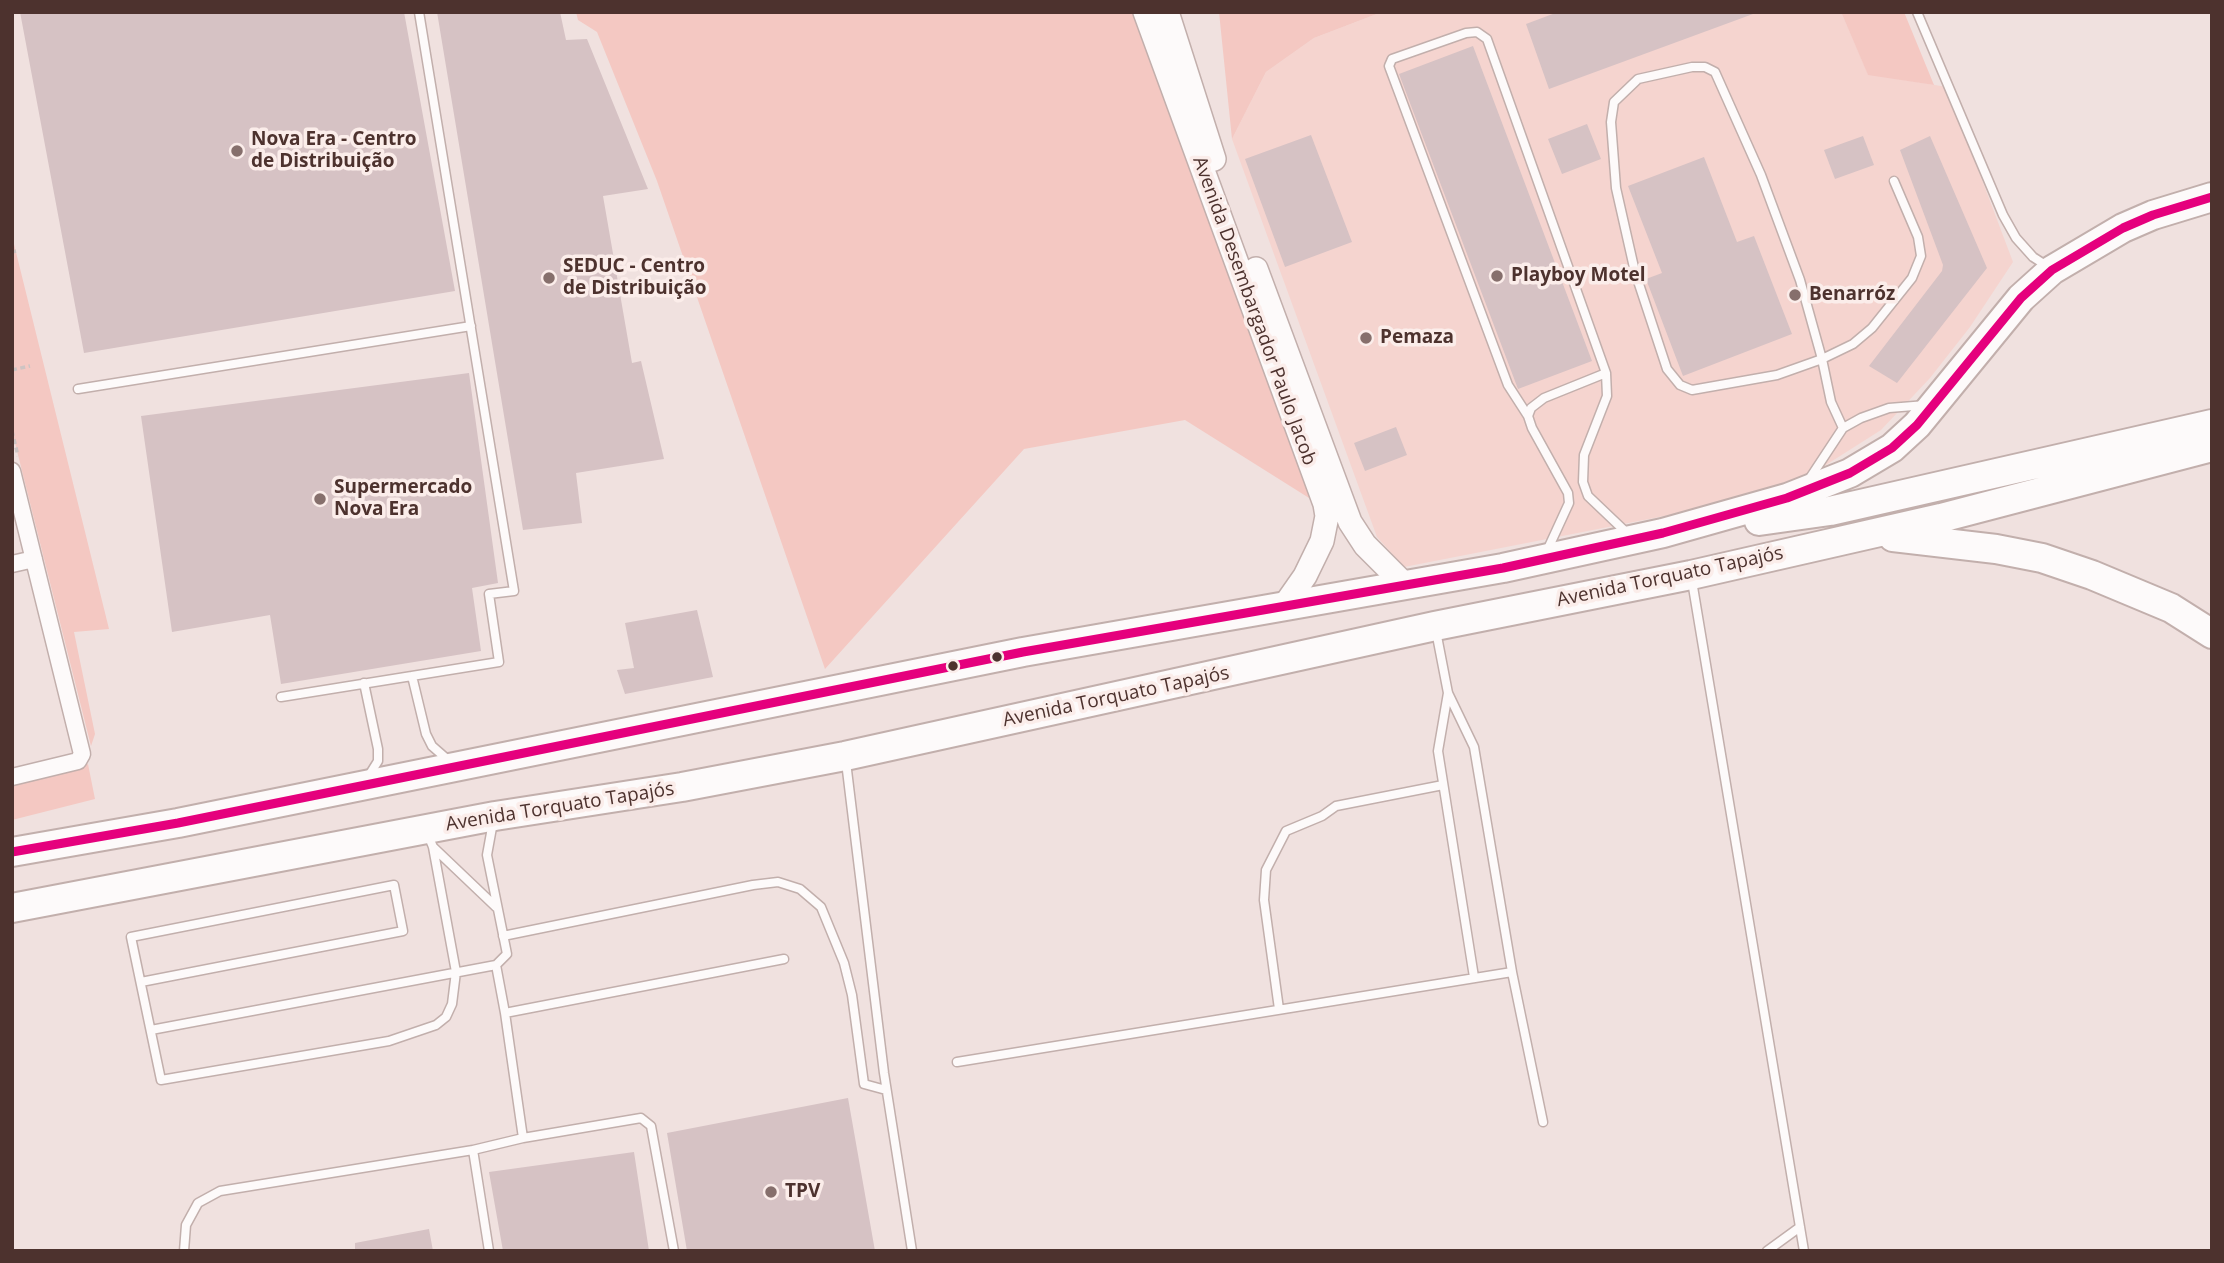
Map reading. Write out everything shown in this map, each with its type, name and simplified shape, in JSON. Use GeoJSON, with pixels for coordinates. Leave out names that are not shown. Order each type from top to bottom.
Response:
{"type":"FeatureCollection","features":[{"type":"Feature","properties":{"kind":"highway"},"geometry":{"type":"LineString","coordinates":[[12,852],[178,823],[1018,653],[1543,559],[1663,533],[1803,493],[1850,473],[1892,447],[1917,425],[2021,298],[2052,270],[2123,228],[2152,215],[2212,197]]}},
{"type":"Feature","properties":{"kind":"highway"},"geometry":{"type":"LineString","coordinates":[[1663,533],[1830,511],[2206,437]]}},
{"type":"Feature","properties":{"kind":"highway","name":"Avenida Torquato Tapajós"},"geometry":{"type":"LineString","coordinates":[[12,908],[429,838],[495,816],[682,787],[845,756],[1435,626],[1690,575],[1941,518],[2206,437]]}},
{"type":"Feature","properties":{"kind":"highway"},"geometry":{"type":"LineString","coordinates":[[1870,534],[1996,549],[2042,558],[2092,575],[2171,608],[2212,634]]}},
{"type":"Feature","properties":{"kind":"street","name":"Avenida Desembargador Paulo Jacob"},"geometry":{"type":"LineString","coordinates":[[1145,12],[1325,504],[1327,516],[1322,541],[1305,576],[1284,607]]}},
{"type":"Feature","properties":{"kind":"street","name":"Avenida Desembargador Paulo Jacob"},"geometry":{"type":"LineString","coordinates":[[1167,12],[1210,147],[1350,522],[1365,545],[1405,585]]}},
{"type":"Feature","properties":{"kind":"street"},"geometry":{"type":"LineString","coordinates":[[12,471],[82,754],[78,761],[12,777]]}},
{"type":"Feature","properties":{"kind":"street"},"geometry":{"type":"LineString","coordinates":[[12,564],[34,559]]}},
{"type":"Feature","properties":{"kind":"lane"},"geometry":{"type":"LineString","coordinates":[[281,697],[499,662],[489,594],[514,591],[419,12]]}},
{"type":"Feature","properties":{"kind":"lane"},"geometry":{"type":"LineString","coordinates":[[1917,12],[2003,215],[2016,238],[2033,257],[2052,270]]}},
{"type":"Feature","properties":{"kind":"lane"},"geometry":{"type":"LineString","coordinates":[[1543,559],[1569,503],[1568,493],[1528,416],[1508,385],[1390,75],[1389,66],[1392,59],[1466,33],[1477,32],[1487,39],[1606,373],[1607,396],[1584,455],[1583,482],[1588,496],[1633,540]]}},
{"type":"Feature","properties":{"kind":"lane"},"geometry":{"type":"LineString","coordinates":[[1843,428],[1831,402],[1822,359],[1800,280],[1760,175],[1715,72],[1705,67],[1692,67],[1638,79],[1615,102],[1611,122],[1616,188],[1635,272],[1667,369],[1680,385],[1692,390],[1777,376],[1822,359],[1853,344],[1872,328],[1912,278],[1922,256],[1894,181]]}},
{"type":"Feature","properties":{"kind":"lane"},"geometry":{"type":"LineString","coordinates":[[78,389],[471,326]]}},
{"type":"Feature","properties":{"kind":"lane"},"geometry":{"type":"LineString","coordinates":[[1528,416],[1531,408],[1544,398],[1606,373]]}},
{"type":"Feature","properties":{"kind":"lane"},"geometry":{"type":"LineString","coordinates":[[1803,493],[1814,470],[1843,428],[1889,408],[1934,405]]}},
{"type":"Feature","properties":{"kind":"lane"},"geometry":{"type":"LineString","coordinates":[[1690,575],[1804,1251]]}},
{"type":"Feature","properties":{"kind":"lane"},"geometry":{"type":"LineString","coordinates":[[1435,626],[1448,693],[1474,747],[1512,972],[1542,1122]]}},
{"type":"Feature","properties":{"kind":"lane"},"geometry":{"type":"LineString","coordinates":[[412,676],[426,734],[432,746],[444,758],[460,766]]}},
{"type":"Feature","properties":{"kind":"lane"},"geometry":{"type":"LineString","coordinates":[[359,786],[371,774],[378,761],[378,749],[364,683]]}},
{"type":"Feature","properties":{"kind":"lane"},"geometry":{"type":"LineString","coordinates":[[1448,693],[1438,751],[1474,977]]}},
{"type":"Feature","properties":{"kind":"lane"},"geometry":{"type":"LineString","coordinates":[[845,756],[886,1090],[912,1251]]}},
{"type":"Feature","properties":{"kind":"lane"},"geometry":{"type":"LineString","coordinates":[[1279,1009],[1264,900],[1266,870],[1286,831],[1322,816],[1336,806],[1443,785]]}},
{"type":"Feature","properties":{"kind":"lane"},"geometry":{"type":"LineString","coordinates":[[151,1030],[496,965],[507,954],[487,855],[495,816]]}},
{"type":"Feature","properties":{"kind":"lane"},"geometry":{"type":"LineString","coordinates":[[429,838],[496,907]]}},
{"type":"Feature","properties":{"kind":"lane"},"geometry":{"type":"LineString","coordinates":[[141,982],[403,930],[394,885],[131,936],[161,1080],[389,1041],[436,1026],[446,1017],[452,1004],[456,972],[429,838]]}},
{"type":"Feature","properties":{"kind":"lane"},"geometry":{"type":"LineString","coordinates":[[503,936],[753,885],[778,882],[800,888],[821,907],[844,963],[852,995],[864,1084],[886,1090]]}},
{"type":"Feature","properties":{"kind":"lane"},"geometry":{"type":"LineString","coordinates":[[505,1013],[784,960]]}},
{"type":"Feature","properties":{"kind":"lane"},"geometry":{"type":"LineString","coordinates":[[496,965],[523,1138]]}},
{"type":"Feature","properties":{"kind":"lane"},"geometry":{"type":"LineString","coordinates":[[957,1062],[1512,972]]}},
{"type":"Feature","properties":{"kind":"lane"},"geometry":{"type":"LineString","coordinates":[[184,1251],[186,1225],[198,1203],[220,1191],[473,1150],[523,1138],[641,1118],[650,1126],[674,1251]]}},
{"type":"Feature","properties":{"kind":"lane"},"geometry":{"type":"LineString","coordinates":[[473,1150],[489,1251]]}},
{"type":"Feature","properties":{"kind":"lane"},"geometry":{"type":"LineString","coordinates":[[1767,1251],[1800,1227]]}},
{"type":"Feature","properties":{"kind":"path"},"geometry":{"type":"LineString","coordinates":[[12,370],[30,366]]}},
{"type":"Feature","properties":{"kind":"shaded area"},"geometry":{"type":"Polygon","coordinates":[[[576,12],[1133,12],[1325,508],[1185,420],[1024,449],[825,669],[657,181],[597,32],[578,20],[576,12]]]}},
{"type":"Feature","properties":{"kind":"shaded area"},"geometry":{"type":"Polygon","coordinates":[[[1219,12],[1382,12],[1314,38],[1266,72],[1232,139],[1219,12]]]}},
{"type":"Feature","properties":{"kind":"shaded area"},"geometry":{"type":"Polygon","coordinates":[[[1382,12],[1841,12],[1868,74],[1947,87],[2013,262],[1970,327],[1930,378],[1881,430],[1818,470],[1746,500],[1404,567],[1377,537],[1232,139],[1266,72],[1314,38],[1382,12]]]}},
{"type":"Feature","properties":{"kind":"shaded area"},"geometry":{"type":"Polygon","coordinates":[[[1841,12],[1904,12],[1934,85],[1868,75],[1841,12]]]}},
{"type":"Feature","properties":{"kind":"shaded area"},"geometry":{"type":"Polygon","coordinates":[[[12,236],[109,629],[74,632],[95,734],[91,746],[12,431],[12,236]]]}},
{"type":"Feature","properties":{"kind":"shaded area"},"geometry":{"type":"Polygon","coordinates":[[[88,764],[95,799],[12,820],[12,783],[88,764]]]}},
{"type":"Feature","properties":{"kind":"building","name":"Nova Era - Centro de Distribuição"},"geometry":{"type":"Polygon","coordinates":[[[20,12],[404,12],[455,291],[84,353],[20,12]]]}},
{"type":"Feature","properties":{"kind":"building","name":"SEDUC - Centro de Distribuição"},"geometry":{"type":"Polygon","coordinates":[[[437,12],[560,12],[566,40],[587,39],[648,189],[603,196],[632,363],[641,361],[664,459],[576,473],[582,523],[523,530],[437,12]]]}},
{"type":"Feature","properties":{"kind":"building"},"geometry":{"type":"Polygon","coordinates":[[[1558,12],[1753,14],[1549,89],[1526,24],[1558,12]]]}},
{"type":"Feature","properties":{"kind":"building"},"geometry":{"type":"Polygon","coordinates":[[[1473,46],[1592,361],[1518,389],[1399,74],[1473,46]]]}},
{"type":"Feature","properties":{"kind":"building"},"geometry":{"type":"Polygon","coordinates":[[[1587,124],[1601,159],[1562,174],[1548,139],[1587,124]]]}},
{"type":"Feature","properties":{"kind":"building"},"geometry":{"type":"Polygon","coordinates":[[[1311,135],[1352,242],[1285,267],[1245,159],[1311,135]]]}},
{"type":"Feature","properties":{"kind":"building"},"geometry":{"type":"Polygon","coordinates":[[[1863,136],[1874,165],[1835,179],[1824,150],[1863,136]]]}},
{"type":"Feature","properties":{"kind":"building"},"geometry":{"type":"Polygon","coordinates":[[[1930,136],[1987,268],[1897,383],[1869,366],[1942,271],[1943,265],[1900,150],[1930,136]]]}},
{"type":"Feature","properties":{"kind":"building"},"geometry":{"type":"Polygon","coordinates":[[[1704,157],[1737,242],[1754,236],[1792,334],[1683,376],[1646,279],[1662,273],[1628,186],[1704,157]]]}},
{"type":"Feature","properties":{"kind":"building","name":"Supermercado Nova Era"},"geometry":{"type":"Polygon","coordinates":[[[469,373],[498,583],[472,588],[481,651],[281,684],[270,615],[172,632],[141,416],[469,373]]]}},
{"type":"Feature","properties":{"kind":"building"},"geometry":{"type":"Polygon","coordinates":[[[1396,427],[1407,455],[1365,471],[1354,443],[1396,427]]]}},
{"type":"Feature","properties":{"kind":"building"},"geometry":{"type":"Polygon","coordinates":[[[697,610],[713,677],[625,694],[617,670],[634,668],[625,623],[697,610]]]}},
{"type":"Feature","properties":{"kind":"building","name":"TPV"},"geometry":{"type":"Polygon","coordinates":[[[848,1098],[875,1251],[687,1251],[667,1133],[848,1098]]]}},
{"type":"Feature","properties":{"kind":"building"},"geometry":{"type":"Polygon","coordinates":[[[634,1152],[649,1251],[503,1251],[489,1172],[634,1152]]]}},
{"type":"Feature","properties":{"kind":"building"},"geometry":{"type":"Polygon","coordinates":[[[429,1229],[433,1251],[355,1251],[355,1243],[429,1229]]]}},
{"type":"Feature","properties":{"kind":"transit line"},"geometry":{"type":"LineString","coordinates":[[12,852],[178,823],[1023,652],[1503,568],[1663,533],[1787,498],[1850,473],[1892,448],[1917,425],[2021,298],[2052,270],[2123,228],[2153,215],[2212,197]]}},
{"type":"Feature","properties":{"kind":"place","name":"Nova Era - Centro de Distribuição"},"geometry":{"type":"Point","coordinates":[237,151]}},
{"type":"Feature","properties":{"kind":"place","name":"Playboy Motel"},"geometry":{"type":"Point","coordinates":[1497,276]}},
{"type":"Feature","properties":{"kind":"place","name":"SEDUC - Centro de Distribuição"},"geometry":{"type":"Point","coordinates":[549,278]}},
{"type":"Feature","properties":{"kind":"place","name":"Benarróz"},"geometry":{"type":"Point","coordinates":[1795,295]}},
{"type":"Feature","properties":{"kind":"place","name":"Pemaza"},"geometry":{"type":"Point","coordinates":[1366,338]}},
{"type":"Feature","properties":{"kind":"place","name":"Supermercado Nova Era"},"geometry":{"type":"Point","coordinates":[320,499]}},
{"type":"Feature","properties":{"kind":"place","name":"TPV"},"geometry":{"type":"Point","coordinates":[771,1192]}}]}
